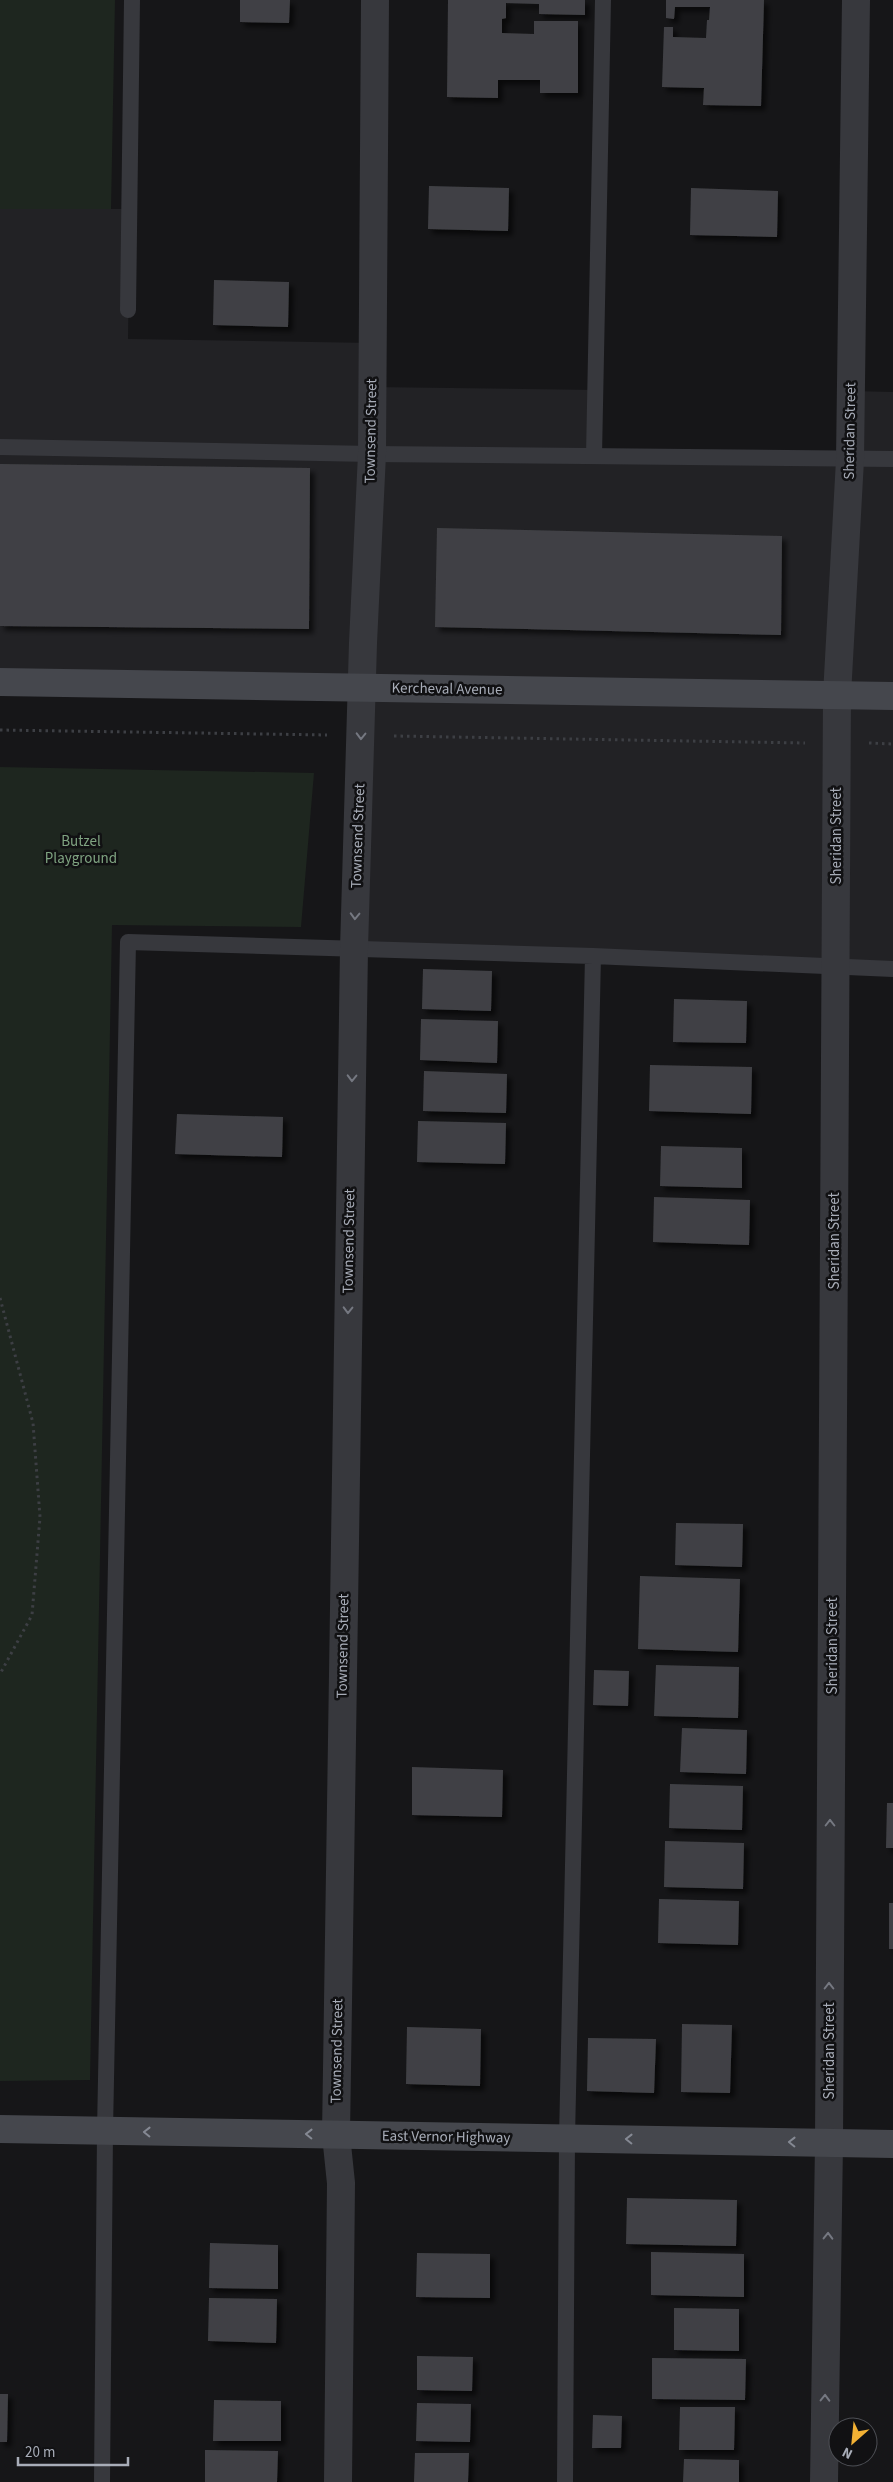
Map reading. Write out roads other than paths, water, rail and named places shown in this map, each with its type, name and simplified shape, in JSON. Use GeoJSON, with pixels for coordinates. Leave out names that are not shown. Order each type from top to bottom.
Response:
{"type":"FeatureCollection","features":[{"type":"Feature","properties":{"kind":"street","name":"Townsend Street"},"geometry":{"type":"LineString","coordinates":[[338,2482],[341,2183],[336,2135],[354,949],[362,687],[372,454],[375,0]]}},
{"type":"Feature","properties":{"kind":"street","name":"Sheridan Street"},"geometry":{"type":"LineString","coordinates":[[824,2482],[829,2143],[837,695],[850,460],[856,0]]}},
{"type":"Feature","properties":{"kind":"street","name":"Kercheval Avenue"},"geometry":{"type":"LineString","coordinates":[[0,682],[893,696]]}},
{"type":"Feature","properties":{"kind":"street","name":"East Vernor Highway"},"geometry":{"type":"LineString","coordinates":[[0,2129],[893,2144]]}},
{"type":"Feature","properties":{"kind":"lane"},"geometry":{"type":"LineString","coordinates":[[128,310],[132,0]]}},
{"type":"Feature","properties":{"kind":"lane"},"geometry":{"type":"LineString","coordinates":[[594,456],[603,0]]}},
{"type":"Feature","properties":{"kind":"lane"},"geometry":{"type":"LineString","coordinates":[[0,447],[372,454],[893,459]]}},
{"type":"Feature","properties":{"kind":"lane"},"geometry":{"type":"LineString","coordinates":[[102,2482],[105,2131],[128,942],[593,956],[893,969]]}},
{"type":"Feature","properties":{"kind":"lane"},"geometry":{"type":"LineString","coordinates":[[565,2482],[567,2138],[593,956]]}},
{"type":"Feature","properties":{"kind":"park label","name":"Butzel Playground"},"geometry":{"type":"Point","coordinates":[81,850]}}]}
